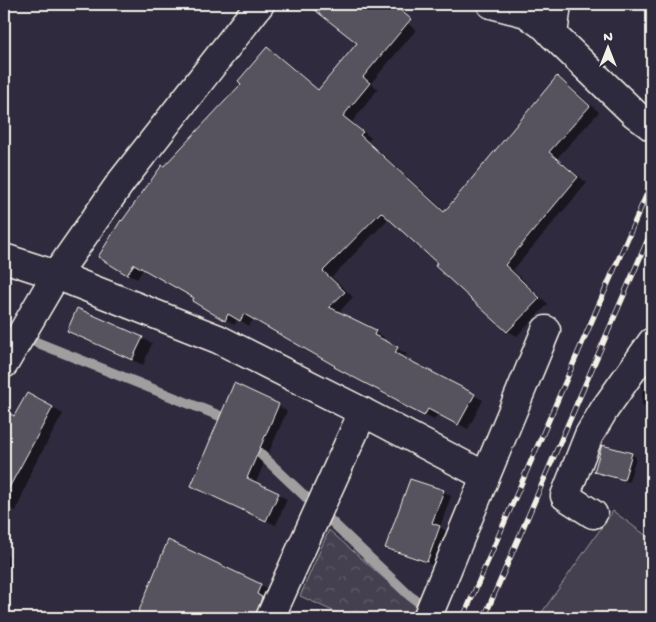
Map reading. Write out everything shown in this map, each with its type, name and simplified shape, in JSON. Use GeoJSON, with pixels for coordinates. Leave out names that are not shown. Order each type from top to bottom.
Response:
{"type":"FeatureCollection","features":[{"type":"Feature","properties":{"kind":"street"},"geometry":{"type":"LineString","coordinates":[[4,363],[56,275],[121,182],[260,4]]}},
{"type":"Feature","properties":{"kind":"street"},"geometry":{"type":"LineString","coordinates":[[491,4],[526,13],[554,34]]}},
{"type":"Feature","properties":{"kind":"street"},"geometry":{"type":"LineString","coordinates":[[526,4],[635,114],[652,127]]}},
{"type":"Feature","properties":{"kind":"street"},"geometry":{"type":"LineString","coordinates":[[554,34],[557,4]]}},
{"type":"Feature","properties":{"kind":"street"},"geometry":{"type":"LineString","coordinates":[[4,258],[56,275],[218,339],[485,476]]}},
{"type":"Feature","properties":{"kind":"street"},"geometry":{"type":"LineString","coordinates":[[427,618],[546,330]]}},
{"type":"Feature","properties":{"kind":"street"},"geometry":{"type":"LineString","coordinates":[[593,514],[565,496],[589,435],[604,410],[652,342]]}},
{"type":"Feature","properties":{"kind":"street"},"geometry":{"type":"LineString","coordinates":[[270,618],[363,412]]}},
{"type":"Feature","properties":{"kind":"green space"},"geometry":{"type":"Polygon","coordinates":[[[613,511],[652,540],[652,618],[538,618],[613,511]]]}},
{"type":"Feature","properties":{"kind":"green space"},"geometry":{"type":"Polygon","coordinates":[[[329,530],[419,609],[415,618],[348,618],[300,596],[329,530]]]}},
{"type":"Feature","properties":{"kind":"building"},"geometry":{"type":"Polygon","coordinates":[[[307,4],[393,4],[411,19],[363,77],[370,83],[343,116],[363,132],[360,135],[444,212],[557,76],[590,106],[549,152],[578,177],[505,265],[540,298],[507,332],[435,266],[437,263],[381,212],[323,271],[345,292],[329,307],[376,330],[374,335],[398,347],[395,353],[475,394],[458,425],[428,409],[424,416],[334,367],[244,314],[240,321],[228,314],[225,321],[192,301],[194,298],[134,264],[127,275],[98,257],[121,220],[162,165],[164,166],[241,84],[238,81],[267,47],[318,90],[357,43],[307,4]]]}},
{"type":"Feature","properties":{"kind":"building"},"geometry":{"type":"Polygon","coordinates":[[[77,308],[143,337],[132,360],[67,331],[77,308]]]}},
{"type":"Feature","properties":{"kind":"building"},"geometry":{"type":"Polygon","coordinates":[[[234,383],[279,404],[247,478],[279,493],[266,521],[191,486],[234,383]]]}},
{"type":"Feature","properties":{"kind":"building"},"geometry":{"type":"Polygon","coordinates":[[[27,393],[53,407],[4,497],[4,410],[14,416],[27,393]]]}},
{"type":"Feature","properties":{"kind":"building"},"geometry":{"type":"Polygon","coordinates":[[[602,445],[632,453],[624,480],[594,472],[602,445]]]}},
{"type":"Feature","properties":{"kind":"building"},"geometry":{"type":"Polygon","coordinates":[[[410,479],[444,490],[432,523],[440,526],[427,562],[385,548],[410,479]]]}},
{"type":"Feature","properties":{"kind":"building"},"geometry":{"type":"Polygon","coordinates":[[[168,540],[261,584],[257,594],[262,597],[255,618],[136,618],[168,540]]]}},
{"type":"Feature","properties":{"kind":"waterway"},"geometry":{"type":"LineString","coordinates":[[4,336],[36,342],[220,416],[229,424]]}},
{"type":"Feature","properties":{"kind":"waterway"},"geometry":{"type":"LineString","coordinates":[[249,443],[410,596],[442,618]]}},
{"type":"Feature","properties":{"kind":"railway"},"geometry":{"type":"LineString","coordinates":[[463,618],[652,182]]}},
{"type":"Feature","properties":{"kind":"railway"},"geometry":{"type":"LineString","coordinates":[[484,618],[652,230]]}}]}
